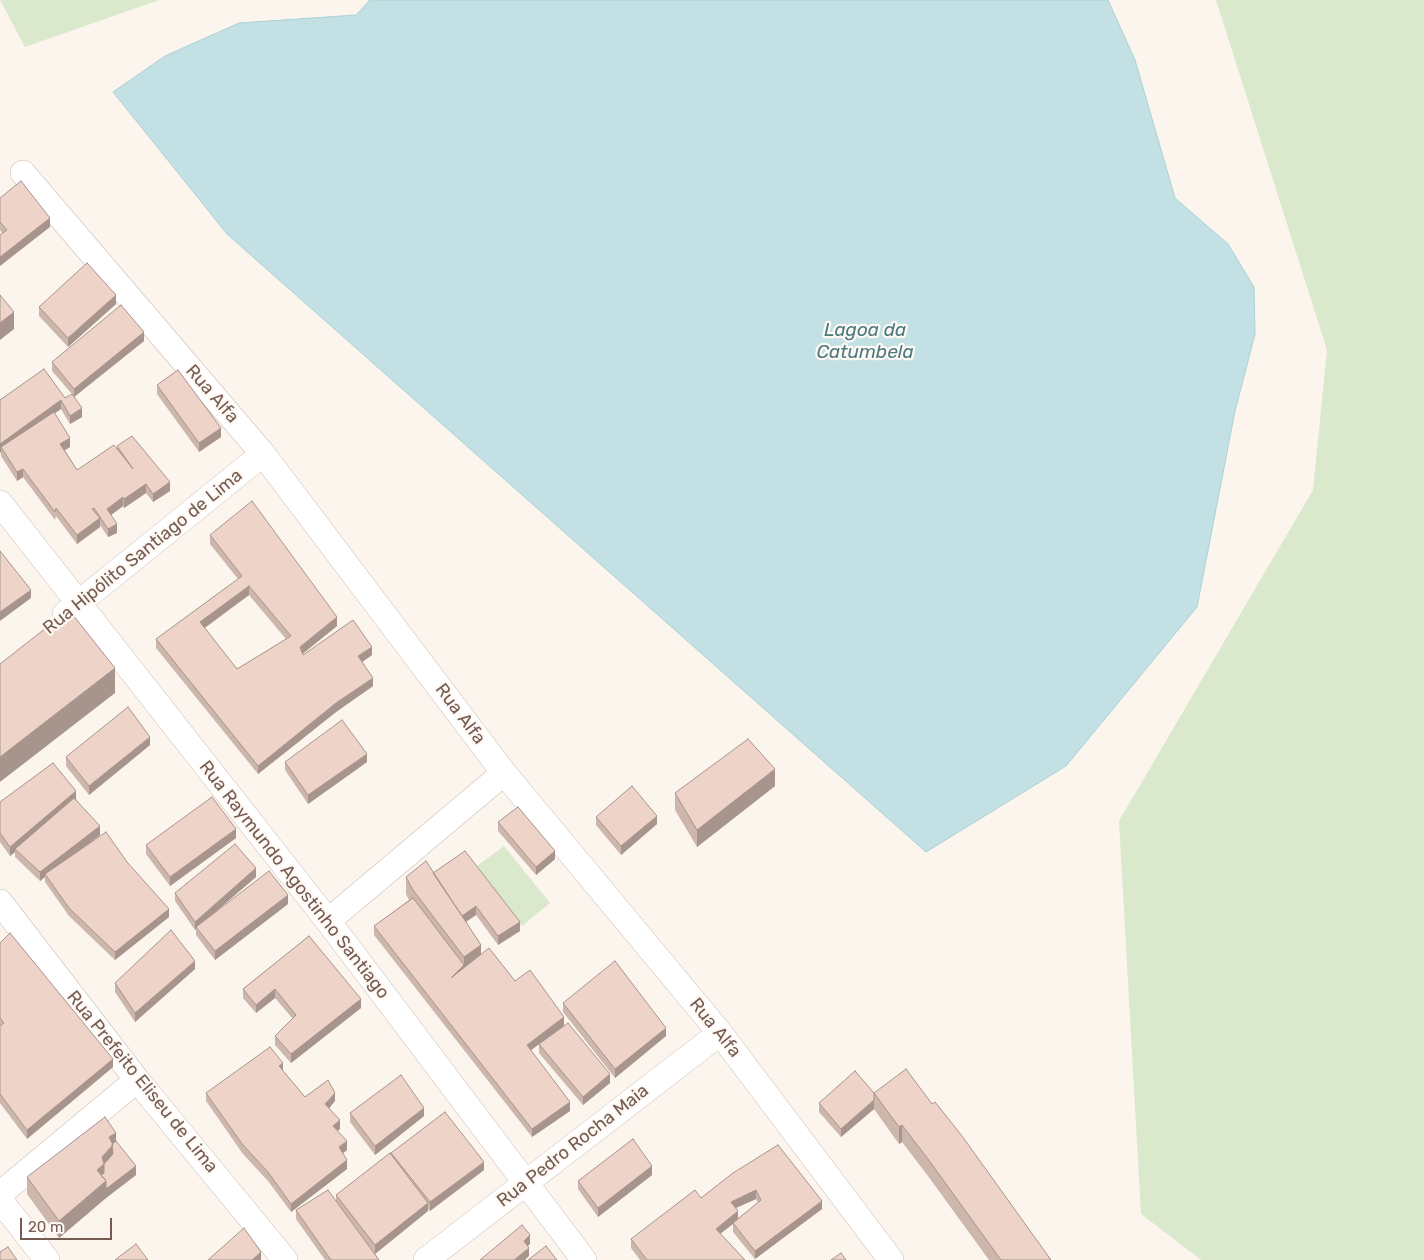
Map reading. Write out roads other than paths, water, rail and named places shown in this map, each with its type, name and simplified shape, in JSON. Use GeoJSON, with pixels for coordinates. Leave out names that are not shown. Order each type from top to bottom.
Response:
{"type":"FeatureCollection","features":[{"type":"Feature","properties":{"kind":"street","name":"Rua Alfa"},"geometry":{"type":"LineString","coordinates":[[23,173],[263,454],[504,773],[720,1033],[891,1260]]}},
{"type":"Feature","properties":{"kind":"street","name":"Rua Hipólito Santiago de Lima"},"geometry":{"type":"LineString","coordinates":[[50,627],[263,454]]}},
{"type":"Feature","properties":{"kind":"street","name":"Rua Raymundo Agostinho Santiago"},"geometry":{"type":"LineString","coordinates":[[0,503],[328,920],[524,1184],[584,1260]]}},
{"type":"Feature","properties":{"kind":"street"},"geometry":{"type":"LineString","coordinates":[[328,920],[504,773]]}},
{"type":"Feature","properties":{"kind":"street","name":"Rua Prefeito Eliseu de Lima"},"geometry":{"type":"LineString","coordinates":[[0,902],[137,1080],[286,1260]]}},
{"type":"Feature","properties":{"kind":"street","name":"Rua Pedro Rocha Maia"},"geometry":{"type":"LineString","coordinates":[[426,1260],[720,1033]]}},
{"type":"Feature","properties":{"kind":"street"},"geometry":{"type":"LineString","coordinates":[[0,1194],[137,1080]]}},
{"type":"Feature","properties":{"kind":"street"},"geometry":{"type":"LineString","coordinates":[[0,1200],[47,1260]]}},
{"type":"Feature","properties":{"kind":"water","name":"Lagoa da Catumbela"},"geometry":{"type":"Polygon","coordinates":[[[370,0],[1108,0],[1135,60],[1175,198],[1228,244],[1254,287],[1255,334],[1235,411],[1197,607],[1066,766],[926,852],[227,234],[113,92],[165,56],[239,23],[356,15],[370,0]]]}}]}
